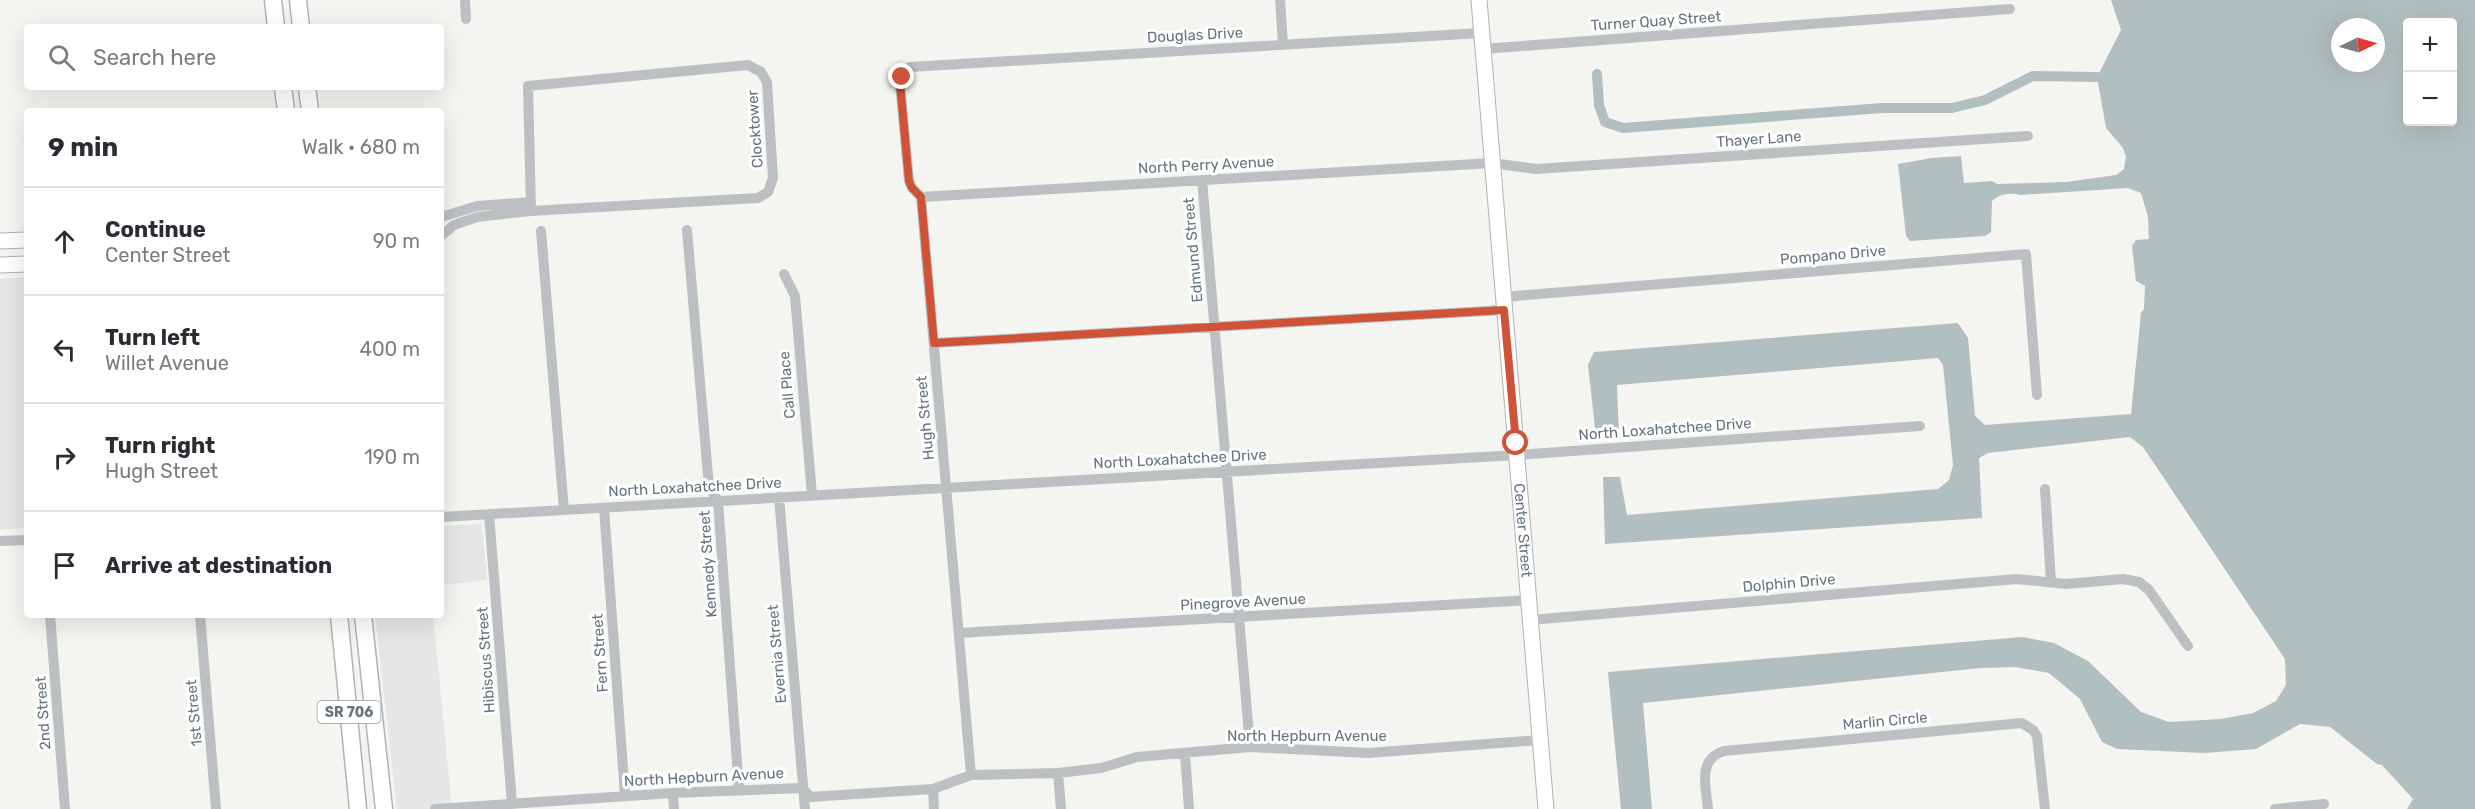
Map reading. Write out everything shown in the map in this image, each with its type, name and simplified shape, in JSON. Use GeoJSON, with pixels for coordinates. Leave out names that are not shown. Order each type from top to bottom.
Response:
{"type":"FeatureCollection","features":[{"type":"Feature","properties":{"kind":"main road"},"geometry":{"type":"LineString","coordinates":[[273,0],[276,24]]}},
{"type":"Feature","properties":{"kind":"main road"},"geometry":{"type":"LineString","coordinates":[[298,0],[301,24]]}},
{"type":"Feature","properties":{"kind":"main road"},"geometry":{"type":"LineString","coordinates":[[283,90],[286,108]]}},
{"type":"Feature","properties":{"kind":"main road"},"geometry":{"type":"LineString","coordinates":[[307,90],[310,108]]}},
{"type":"Feature","properties":{"kind":"main road","name":"SR 706"},"geometry":{"type":"LineString","coordinates":[[339,618],[358,809]]}},
{"type":"Feature","properties":{"kind":"main road","name":"SR 706"},"geometry":{"type":"LineString","coordinates":[[363,618],[384,809]]}},
{"type":"Feature","properties":{"kind":"street"},"geometry":{"type":"LineString","coordinates":[[465,0],[466,18]]}},
{"type":"Feature","properties":{"kind":"street"},"geometry":{"type":"LineString","coordinates":[[1280,0],[1283,45]]}},
{"type":"Feature","properties":{"kind":"street","name":"Center Street"},"geometry":{"type":"LineString","coordinates":[[1479,0],[1546,809]]}},
{"type":"Feature","properties":{"kind":"street","name":"Turner Quay Street"},"geometry":{"type":"LineString","coordinates":[[1482,41],[2010,9]]}},
{"type":"Feature","properties":{"kind":"street","name":"Douglas Drive"},"geometry":{"type":"LineString","coordinates":[[910,67],[1283,45],[1482,41]]}},
{"type":"Feature","properties":{"kind":"street","name":"Clocktower"},"geometry":{"type":"LineString","coordinates":[[444,216],[477,207],[531,207],[758,198],[768,192],[773,178],[767,82],[761,72],[748,65],[528,86],[531,207]]}},
{"type":"Feature","properties":{"kind":"street","name":"Hugh Street"},"geometry":{"type":"LineString","coordinates":[[910,67],[905,70],[900,84],[909,181],[921,197],[971,775]]}},
{"type":"Feature","properties":{"kind":"street","name":"Thayer Lane"},"geometry":{"type":"LineString","coordinates":[[1492,163],[1536,169],[2028,136]]}},
{"type":"Feature","properties":{"kind":"street","name":"North Perry Avenue"},"geometry":{"type":"LineString","coordinates":[[921,197],[1492,163]]}},
{"type":"Feature","properties":{"kind":"street","name":"Edmund Street"},"geometry":{"type":"LineString","coordinates":[[1202,180],[1250,747]]}},
{"type":"Feature","properties":{"kind":"street","name":"Clocktower"},"geometry":{"type":"LineString","coordinates":[[444,233],[454,225],[477,217],[531,207]]}},
{"type":"Feature","properties":{"kind":"street"},"geometry":{"type":"LineString","coordinates":[[541,231],[564,510]]}},
{"type":"Feature","properties":{"kind":"street","name":"Kennedy Street"},"geometry":{"type":"LineString","coordinates":[[687,231],[710,487],[718,501],[739,790]]}},
{"type":"Feature","properties":{"kind":"street"},"geometry":{"type":"LineString","coordinates":[[0,241],[24,240]]}},
{"type":"Feature","properties":{"kind":"street","name":"Pompano Drive"},"geometry":{"type":"LineString","coordinates":[[1504,303],[2026,255],[2037,395]]}},
{"type":"Feature","properties":{"kind":"street"},"geometry":{"type":"LineString","coordinates":[[0,265],[24,264]]}},
{"type":"Feature","properties":{"kind":"street","name":"Call Place"},"geometry":{"type":"LineString","coordinates":[[784,274],[795,296],[812,495]]}},
{"type":"Feature","properties":{"kind":"street"},"geometry":{"type":"LineString","coordinates":[[934,343],[1215,326],[1504,303]]}},
{"type":"Feature","properties":{"kind":"street","name":"North Loxahatchee Drive"},"geometry":{"type":"LineString","coordinates":[[444,517],[1517,455],[1920,426]]}},
{"type":"Feature","properties":{"kind":"street"},"geometry":{"type":"LineString","coordinates":[[2045,489],[2051,582]]}},
{"type":"Feature","properties":{"kind":"street","name":"Evernia Street"},"geometry":{"type":"LineString","coordinates":[[779,497],[805,809]]}},
{"type":"Feature","properties":{"kind":"street","name":"Fern Street"},"geometry":{"type":"LineString","coordinates":[[604,508],[625,796]]}},
{"type":"Feature","properties":{"kind":"street","name":"Hibiscus Street"},"geometry":{"type":"LineString","coordinates":[[489,514],[512,804]]}},
{"type":"Feature","properties":{"kind":"street"},"geometry":{"type":"LineString","coordinates":[[0,541],[24,540]]}},
{"type":"Feature","properties":{"kind":"street","name":"Dolphin Drive"},"geometry":{"type":"LineString","coordinates":[[1530,620],[2017,579],[2066,584],[2123,579],[2139,582],[2149,590],[2188,646]]}},
{"type":"Feature","properties":{"kind":"street","name":"Pinegrove Avenue"},"geometry":{"type":"LineString","coordinates":[[959,633],[1528,600]]}},
{"type":"Feature","properties":{"kind":"street","name":"2nd Street"},"geometry":{"type":"LineString","coordinates":[[50,618],[65,809]]}},
{"type":"Feature","properties":{"kind":"street","name":"1st Street"},"geometry":{"type":"LineString","coordinates":[[200,618],[216,809]]}},
{"type":"Feature","properties":{"kind":"street","name":"Marlin Circle"},"geometry":{"type":"LineString","coordinates":[[1708,809],[1705,769],[1707,762],[1717,753],[2022,723],[2028,725],[2037,735],[2045,809]]}},
{"type":"Feature","properties":{"kind":"street","name":"North Hepburn Avenue"},"geometry":{"type":"LineString","coordinates":[[435,809],[512,804],[542,805],[625,796],[739,790],[803,788],[810,797],[933,789],[971,775],[1058,773],[1101,768],[1137,757],[1250,747],[1368,753],[1540,740]]}},
{"type":"Feature","properties":{"kind":"street"},"geometry":{"type":"LineString","coordinates":[[1185,754],[1189,809]]}},
{"type":"Feature","properties":{"kind":"street"},"geometry":{"type":"LineString","coordinates":[[1058,773],[1061,809]]}},
{"type":"Feature","properties":{"kind":"street"},"geometry":{"type":"LineString","coordinates":[[933,789],[934,809]]}},
{"type":"Feature","properties":{"kind":"street"},"geometry":{"type":"LineString","coordinates":[[673,793],[674,809]]}},
{"type":"Feature","properties":{"kind":"street"},"geometry":{"type":"LineString","coordinates":[[2275,809],[2324,804]]}},
{"type":"Feature","properties":{"kind":"shaded area"},"geometry":{"type":"Polygon","coordinates":[[[2111,0],[2475,0],[2475,809],[2407,809],[2413,799],[2382,765],[2377,764],[2330,727],[2300,724],[2256,749],[2204,753],[2117,749],[2102,742],[2080,699],[2049,673],[2015,667],[1981,668],[1643,703],[1652,809],[1621,809],[1608,672],[2022,637],[2054,643],[2088,661],[2141,712],[2169,722],[2221,719],[2253,713],[2276,701],[2286,685],[2285,659],[2143,447],[2130,437],[1988,453],[1979,458],[1982,518],[1605,544],[1603,477],[1620,477],[1627,515],[1938,489],[1949,480],[1953,465],[1943,365],[1938,358],[1617,385],[1619,436],[1596,437],[1588,365],[1594,352],[1958,323],[1968,338],[1975,416],[1985,425],[2131,414],[2145,286],[2136,281],[2132,246],[2136,240],[2149,239],[2148,217],[2141,193],[2128,188],[2005,194],[1992,201],[1991,232],[1985,236],[1910,241],[1906,236],[1898,164],[1961,156],[1964,183],[2066,182],[2116,175],[2124,169],[2126,157],[2123,148],[2106,128],[2097,77],[2121,30],[2111,0]]]}},
{"type":"Feature","properties":{"kind":"shaded area"},"geometry":{"type":"Polygon","coordinates":[[[24,277],[24,528],[0,530],[0,279],[24,277]]]}},
{"type":"Feature","properties":{"kind":"shaded area"},"geometry":{"type":"Polygon","coordinates":[[[482,524],[487,580],[444,585],[444,526],[482,524]]]}},
{"type":"Feature","properties":{"kind":"shaded area"},"geometry":{"type":"Polygon","coordinates":[[[375,618],[433,618],[452,809],[397,809],[375,618]]]}},
{"type":"Feature","properties":{"kind":"waterway"},"geometry":{"type":"LineString","coordinates":[[1597,74],[1599,105],[1605,122],[1623,128],[1882,108],[1952,108],[1985,100],[2033,76],[2097,77]]}},
{"type":"Feature","properties":{"kind":"route"},"geometry":{"type":"LineString","coordinates":[[902,77],[900,84],[909,181],[916,194],[921,197],[934,343],[1504,310],[1516,443]]}}]}
